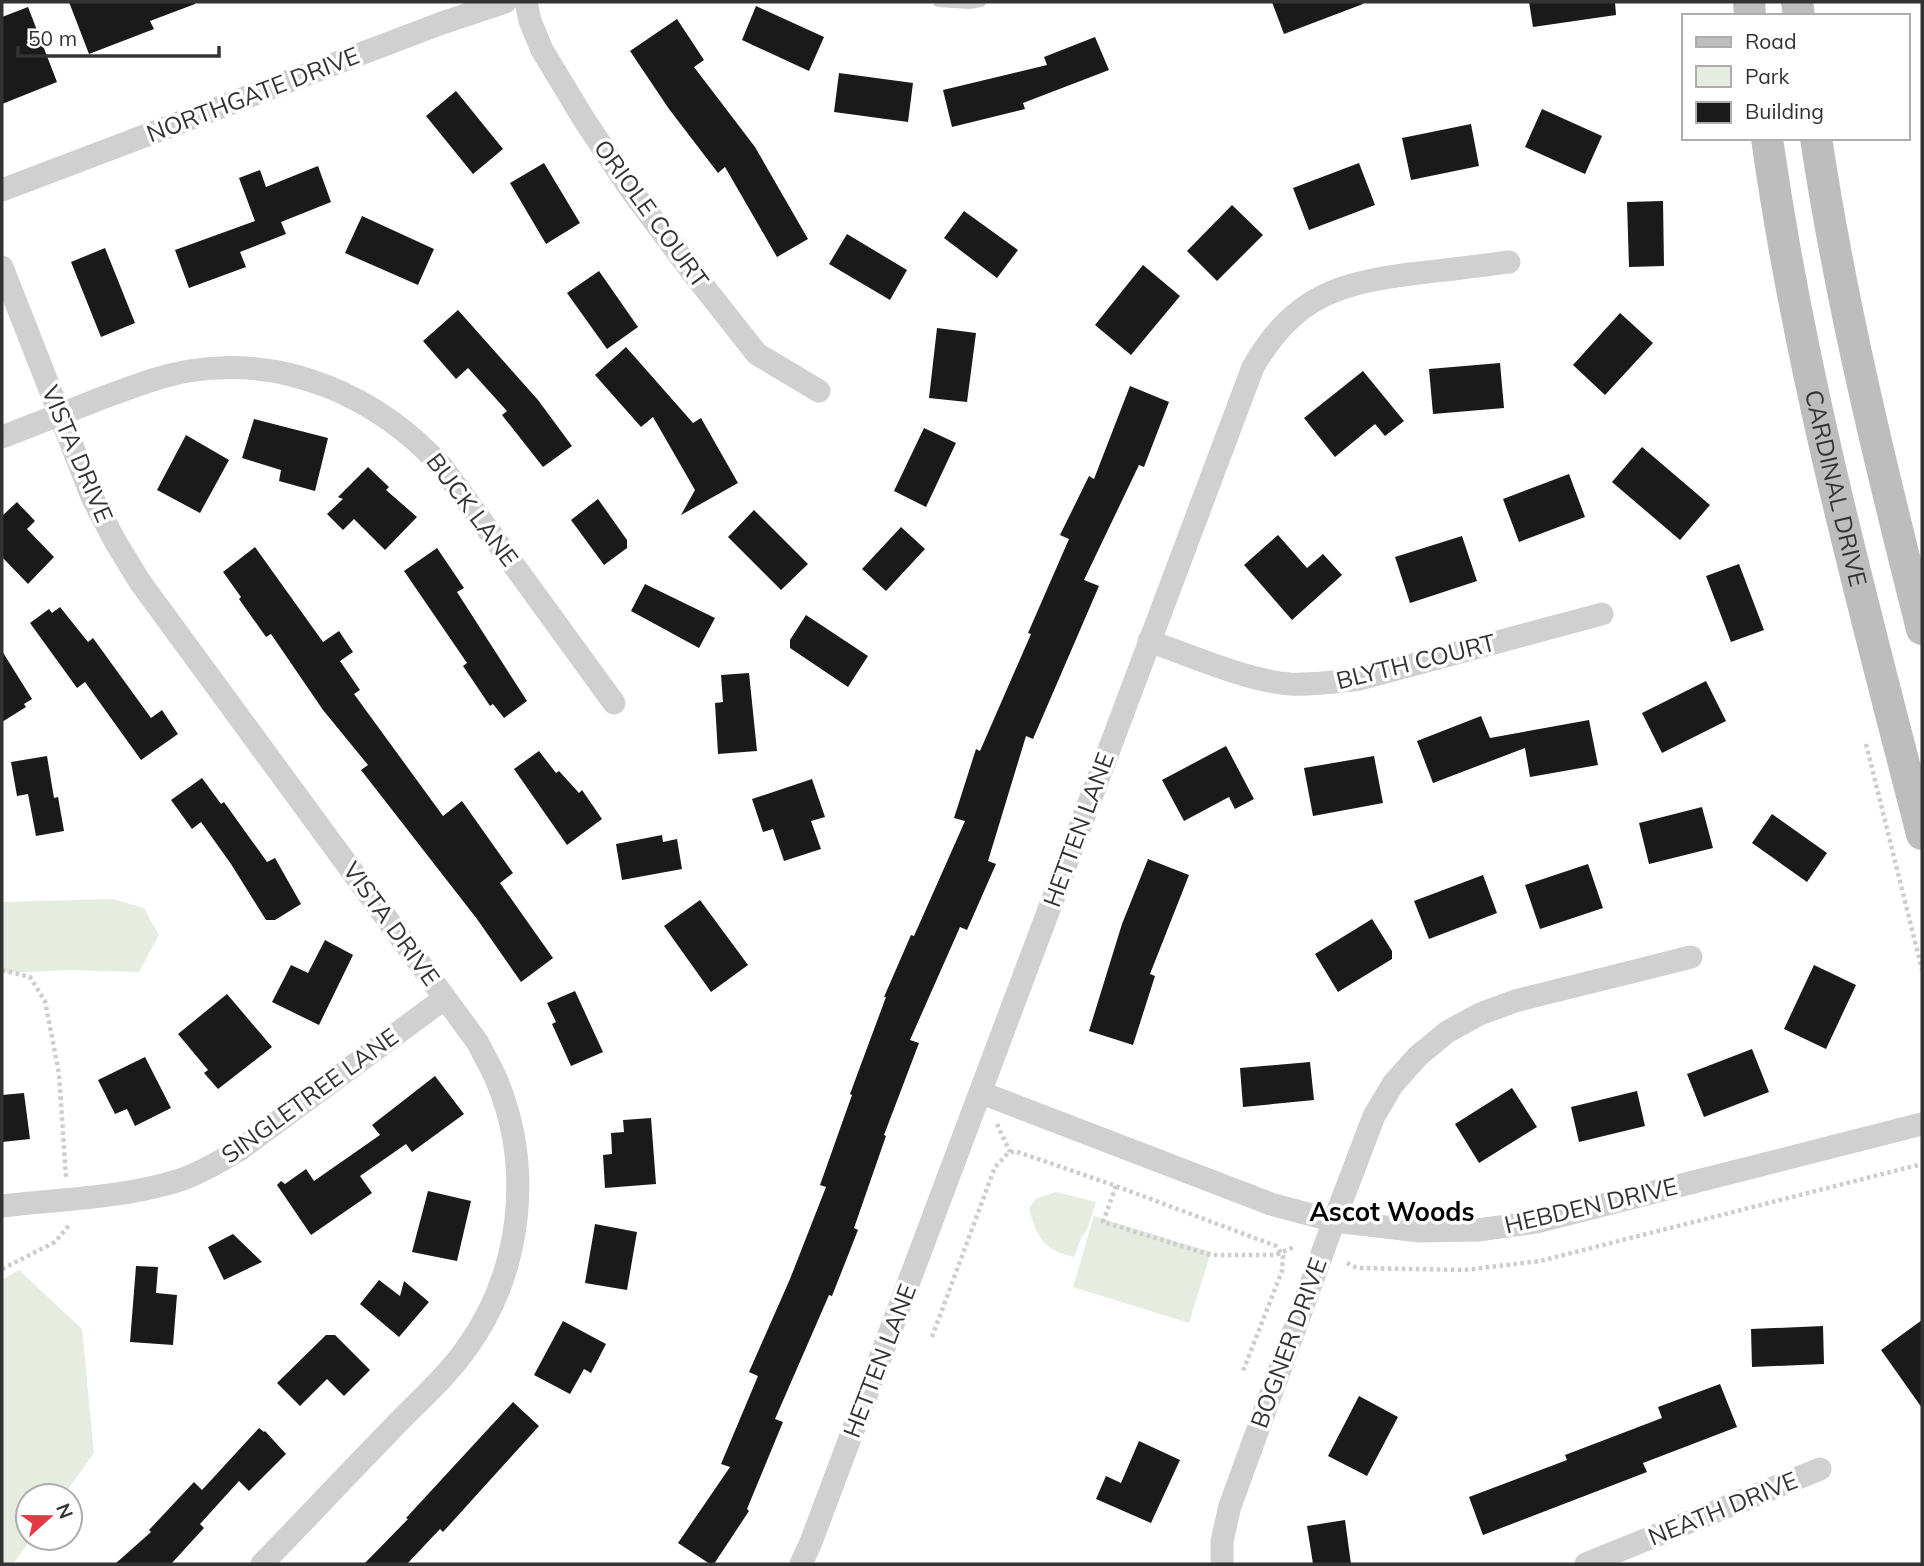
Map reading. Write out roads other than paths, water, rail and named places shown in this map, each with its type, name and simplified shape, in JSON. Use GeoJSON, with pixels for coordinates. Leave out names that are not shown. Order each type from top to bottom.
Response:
{"type":"FeatureCollection","features":[{"type":"Feature","properties":{"kind":"main road","name":"CARDINAL DRIVE"},"geometry":{"type":"LineString","coordinates":[[1767,140],[1776,207],[1809,374],[1862,600],[1922,834]]}},
{"type":"Feature","properties":{"kind":"main road","name":"CARDINAL DRIVE"},"geometry":{"type":"LineString","coordinates":[[1816,140],[1846,306],[1890,504],[1922,629]]}},
{"type":"Feature","properties":{"kind":"street","name":"NORTHGATE DRIVE"},"geometry":{"type":"LineString","coordinates":[[2,190],[442,23],[505,2]]}},
{"type":"Feature","properties":{"kind":"street","name":"ORIOLE COURT"},"geometry":{"type":"LineString","coordinates":[[526,2],[530,21],[542,50],[585,121],[631,190],[685,263],[757,354],[819,391]]}},
{"type":"Feature","properties":{"kind":"street","name":"HETTEN LANE"},"geometry":{"type":"LineString","coordinates":[[801,1564],[982,1093],[1253,367],[1286,322],[1310,303],[1338,288],[1369,279],[1509,262]]}},
{"type":"Feature","properties":{"kind":"street","name":"VISTA DRIVE"},"geometry":{"type":"LineString","coordinates":[[2,267],[93,499],[115,541],[140,582],[478,1044],[497,1081],[517,1154],[518,1196],[514,1238],[506,1270],[490,1309],[459,1359],[262,1564]]}},
{"type":"Feature","properties":{"kind":"street","name":"BUCK LANE"},"geometry":{"type":"LineString","coordinates":[[2,437],[150,380],[190,371],[273,371],[306,378],[360,400],[395,422],[443,468],[614,703]]}},
{"type":"Feature","properties":{"kind":"street","name":"BLYTH COURT"},"geometry":{"type":"LineString","coordinates":[[1149,642],[1259,678],[1288,684],[1324,684],[1360,679],[1602,614]]}},
{"type":"Feature","properties":{"kind":"street","name":"BOGNER DRIVE"},"geometry":{"type":"LineString","coordinates":[[1222,1564],[1223,1541],[1230,1506],[1374,1116],[1393,1084],[1418,1056],[1447,1032],[1479,1014],[1515,1001],[1690,957]]}},
{"type":"Feature","properties":{"kind":"street","name":"SINGLETREE LANE"},"geometry":{"type":"LineString","coordinates":[[2,1206],[146,1190],[183,1179],[219,1163],[445,998]]}},
{"type":"Feature","properties":{"kind":"street","name":"HEBDEN DRIVE"},"geometry":{"type":"LineString","coordinates":[[982,1093],[1271,1203],[1334,1221],[1420,1231],[1478,1230],[1536,1223],[1922,1124]]}},
{"type":"Feature","properties":{"kind":"street","name":"NEATH DRIVE"},"geometry":{"type":"LineString","coordinates":[[1586,1564],[1820,1469]]}},
{"type":"Feature","properties":{"kind":"lane"},"geometry":{"type":"LineString","coordinates":[[938,2],[981,2]]}},
{"type":"Feature","properties":{"kind":"district","name":"Ascot Woods"},"geometry":{"type":"Point","coordinates":[1392,1212]}}]}
